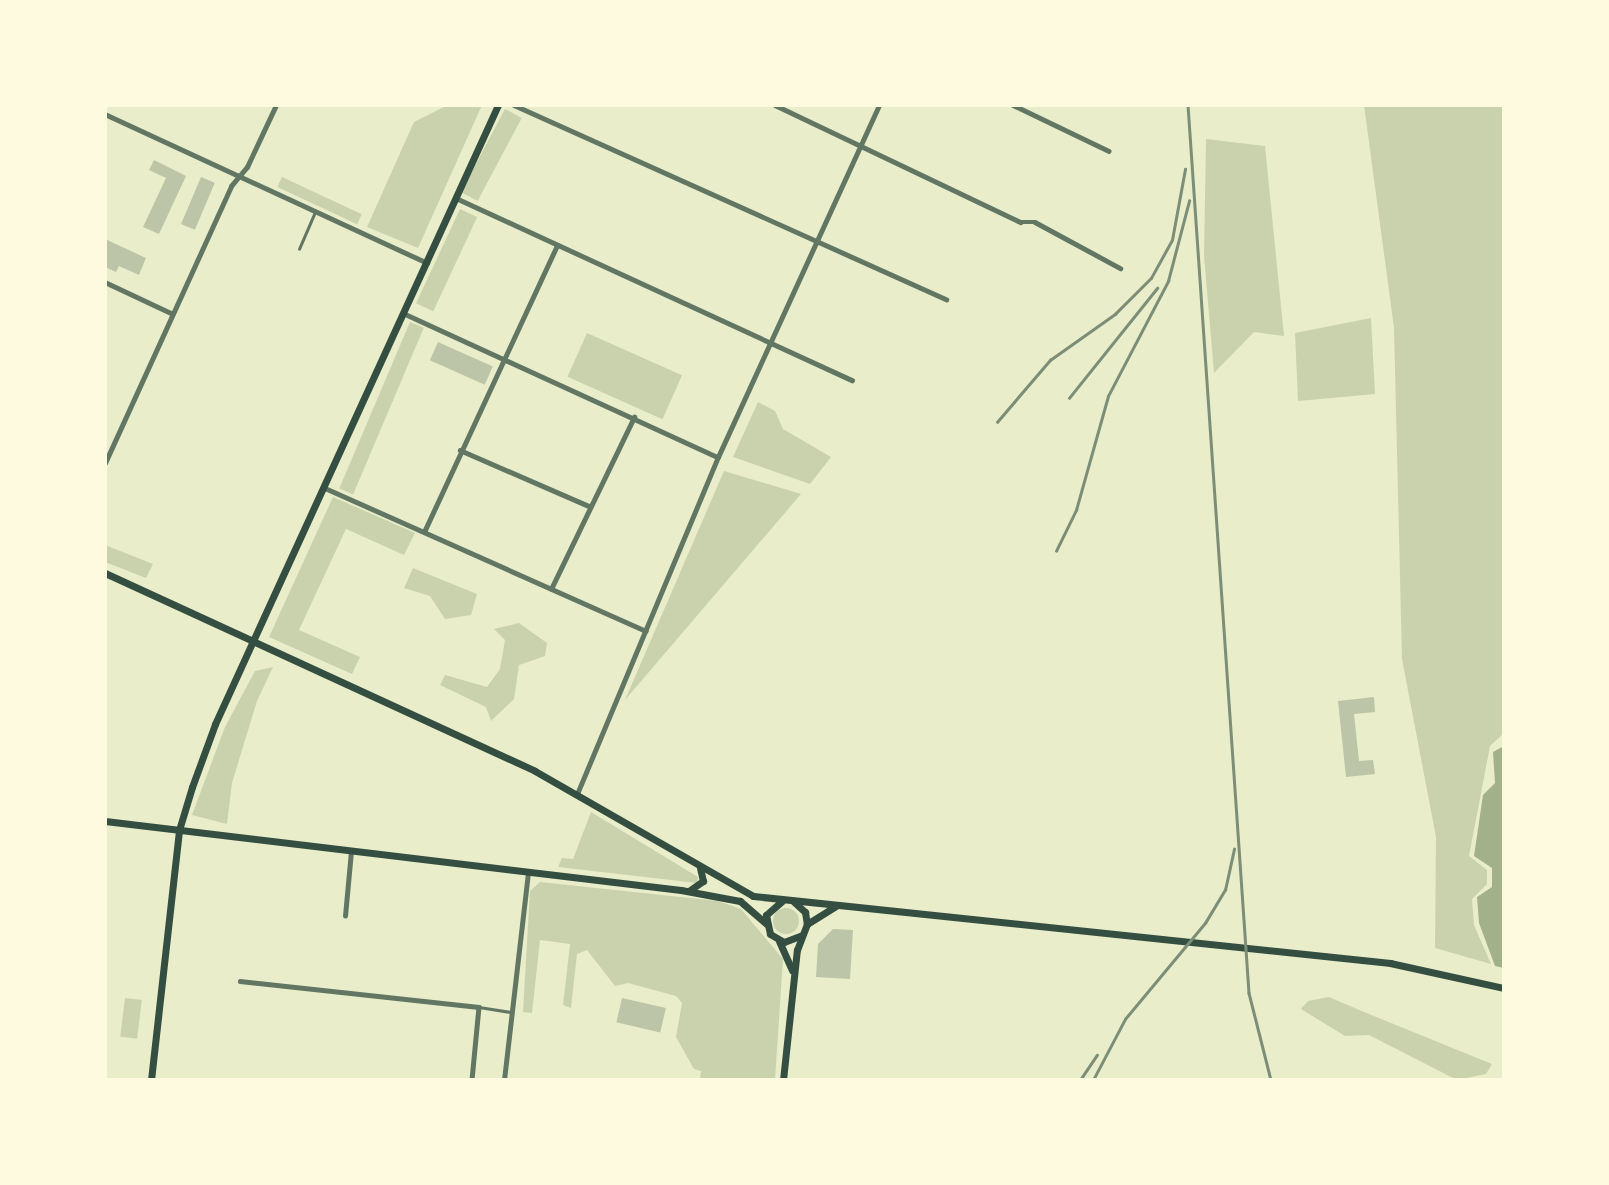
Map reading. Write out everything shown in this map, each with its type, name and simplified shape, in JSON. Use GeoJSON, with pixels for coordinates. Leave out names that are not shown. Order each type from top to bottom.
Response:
{"type":"FeatureCollection","features":[{"type":"Feature","properties":{"kind":"main road"},"geometry":{"type":"LineString","coordinates":[[151,1080],[179,830],[215,724],[498,105]]}},
{"type":"Feature","properties":{"kind":"main road"},"geometry":{"type":"LineString","coordinates":[[105,573],[255,640],[577,794],[700,868],[753,896],[1390,963],[1504,988]]}},
{"type":"Feature","properties":{"kind":"main road"},"geometry":{"type":"LineString","coordinates":[[105,821],[686,891],[730,898],[748,906]]}},
{"type":"Feature","properties":{"kind":"main road"},"geometry":{"type":"LineString","coordinates":[[686,891],[703,881],[700,868]]}},
{"type":"Feature","properties":{"kind":"main road"},"geometry":{"type":"LineString","coordinates":[[727,883],[779,941],[792,970]]}},
{"type":"Feature","properties":{"kind":"main road"},"geometry":{"type":"LineString","coordinates":[[766,924],[768,911],[782,901]]}},
{"type":"Feature","properties":{"kind":"main road"},"geometry":{"type":"LineString","coordinates":[[793,901],[805,912],[807,924]]}},
{"type":"Feature","properties":{"kind":"main road"},"geometry":{"type":"LineString","coordinates":[[782,1080],[792,970],[802,935],[807,924],[837,905]]}},
{"type":"Feature","properties":{"kind":"main road"},"geometry":{"type":"LineString","coordinates":[[779,941],[791,941],[802,935]]}},
{"type":"Feature","properties":{"kind":"street"},"geometry":{"type":"LineString","coordinates":[[105,463],[171,313],[276,105]]}},
{"type":"Feature","properties":{"kind":"street"},"geometry":{"type":"LineString","coordinates":[[514,105],[816,243],[946,299]]}},
{"type":"Feature","properties":{"kind":"street"},"geometry":{"type":"LineString","coordinates":[[775,105],[1020,222],[1035,222],[1120,268]]}},
{"type":"Feature","properties":{"kind":"street"},"geometry":{"type":"LineString","coordinates":[[577,794],[718,457],[878,105]]}},
{"type":"Feature","properties":{"kind":"street"},"geometry":{"type":"LineString","coordinates":[[1013,105],[1109,151]]}},
{"type":"Feature","properties":{"kind":"street"},"geometry":{"type":"LineString","coordinates":[[105,114],[428,263]]}},
{"type":"Feature","properties":{"kind":"street"},"geometry":{"type":"LineString","coordinates":[[456,198],[771,341],[781,351],[852,380]]}},
{"type":"Feature","properties":{"kind":"street"},"geometry":{"type":"LineString","coordinates":[[424,532],[557,246]]}},
{"type":"Feature","properties":{"kind":"street"},"geometry":{"type":"LineString","coordinates":[[105,282],[171,313]]}},
{"type":"Feature","properties":{"kind":"street"},"geometry":{"type":"LineString","coordinates":[[404,313],[718,457]]}},
{"type":"Feature","properties":{"kind":"street"},"geometry":{"type":"LineString","coordinates":[[551,589],[634,417]]}},
{"type":"Feature","properties":{"kind":"street"},"geometry":{"type":"LineString","coordinates":[[460,450],[589,506]]}},
{"type":"Feature","properties":{"kind":"street"},"geometry":{"type":"LineString","coordinates":[[325,488],[646,631]]}},
{"type":"Feature","properties":{"kind":"street"},"geometry":{"type":"LineString","coordinates":[[345,916],[351,851]]}},
{"type":"Feature","properties":{"kind":"street"},"geometry":{"type":"LineString","coordinates":[[504,1080],[528,872]]}},
{"type":"Feature","properties":{"kind":"street"},"geometry":{"type":"LineString","coordinates":[[240,981],[479,1007],[472,1080]]}},
{"type":"Feature","properties":{"kind":"lane"},"geometry":{"type":"LineString","coordinates":[[299,249],[315,212]]}},
{"type":"Feature","properties":{"kind":"lane"},"geometry":{"type":"LineString","coordinates":[[479,1007],[512,1012]]}},
{"type":"Feature","properties":{"kind":"shaded area"},"geometry":{"type":"Polygon","coordinates":[[[448,105],[482,105],[418,248],[367,227],[414,122],[448,105]]]}},
{"type":"Feature","properties":{"kind":"shaded area"},"geometry":{"type":"Polygon","coordinates":[[[1364,105],[1504,105],[1504,733],[1490,746],[1469,856],[1487,870],[1487,884],[1472,899],[1474,925],[1491,964],[1435,948],[1436,837],[1402,659],[1394,328],[1364,105]]]}},
{"type":"Feature","properties":{"kind":"shaded area"},"geometry":{"type":"Polygon","coordinates":[[[505,109],[522,118],[478,201],[461,192],[505,109]]]}},
{"type":"Feature","properties":{"kind":"shaded area"},"geometry":{"type":"Polygon","coordinates":[[[1206,139],[1265,146],[1284,336],[1254,332],[1214,373],[1204,256],[1206,139]]]}},
{"type":"Feature","properties":{"kind":"shaded area"},"geometry":{"type":"Polygon","coordinates":[[[282,177],[362,214],[357,224],[277,187],[282,177]]]}},
{"type":"Feature","properties":{"kind":"shaded area"},"geometry":{"type":"Polygon","coordinates":[[[460,209],[477,217],[433,311],[416,303],[460,209]]]}},
{"type":"Feature","properties":{"kind":"shaded area"},"geometry":{"type":"Polygon","coordinates":[[[1371,318],[1375,394],[1298,401],[1295,333],[1371,318]]]}},
{"type":"Feature","properties":{"kind":"shaded area"},"geometry":{"type":"Polygon","coordinates":[[[410,322],[424,328],[353,494],[339,489],[410,322]]]}},
{"type":"Feature","properties":{"kind":"shaded area"},"geometry":{"type":"Polygon","coordinates":[[[587,333],[682,375],[662,419],[567,377],[587,333]]]}},
{"type":"Feature","properties":{"kind":"shaded area"},"geometry":{"type":"Polygon","coordinates":[[[758,402],[775,411],[783,429],[831,457],[810,484],[733,457],[758,402]]]}},
{"type":"Feature","properties":{"kind":"shaded area"},"geometry":{"type":"Polygon","coordinates":[[[724,471],[801,494],[625,700],[724,471]]]}},
{"type":"Feature","properties":{"kind":"shaded area"},"geometry":{"type":"Polygon","coordinates":[[[333,497],[415,533],[404,555],[346,529],[299,630],[360,657],[352,674],[269,637],[333,497]]]}},
{"type":"Feature","properties":{"kind":"shaded area"},"geometry":{"type":"Polygon","coordinates":[[[105,545],[153,564],[146,578],[105,562],[105,545]]]}},
{"type":"Feature","properties":{"kind":"shaded area"},"geometry":{"type":"Polygon","coordinates":[[[413,568],[477,594],[471,615],[445,619],[430,596],[404,588],[413,568]]]}},
{"type":"Feature","properties":{"kind":"shaded area"},"geometry":{"type":"Polygon","coordinates":[[[519,623],[547,643],[545,656],[519,665],[514,699],[491,721],[486,707],[440,685],[445,675],[487,687],[500,669],[505,640],[494,629],[519,623]]]}},
{"type":"Feature","properties":{"kind":"shaded area"},"geometry":{"type":"Polygon","coordinates":[[[273,667],[257,701],[232,783],[227,824],[192,815],[225,727],[255,671],[273,667]]]}},
{"type":"Feature","properties":{"kind":"shaded area"},"geometry":{"type":"Polygon","coordinates":[[[1504,746],[1504,968],[1495,966],[1479,923],[1477,897],[1492,887],[1492,868],[1474,856],[1483,795],[1495,783],[1493,752],[1504,746]]]}},
{"type":"Feature","properties":{"kind":"shaded area"},"geometry":{"type":"Polygon","coordinates":[[[591,812],[698,877],[697,883],[558,867],[562,858],[573,859],[591,812]]]}},
{"type":"Feature","properties":{"kind":"shaded area"},"geometry":{"type":"Polygon","coordinates":[[[540,882],[718,901],[741,909],[783,959],[775,1080],[700,1080],[701,1071],[694,1069],[676,1037],[682,1003],[676,996],[628,983],[615,986],[587,950],[577,954],[571,1008],[563,1005],[570,944],[540,940],[532,1013],[523,1012],[530,891],[540,882]]]}},
{"type":"Feature","properties":{"kind":"shaded area"},"geometry":{"type":"Polygon","coordinates":[[[786,908],[795,912],[799,921],[795,930],[786,934],[777,930],[773,921],[777,912],[786,908]]]}},
{"type":"Feature","properties":{"kind":"shaded area"},"geometry":{"type":"Polygon","coordinates":[[[1329,997],[1492,1064],[1486,1074],[1457,1080],[1369,1035],[1345,1036],[1301,1009],[1308,1001],[1329,997]]]}},
{"type":"Feature","properties":{"kind":"shaded area"},"geometry":{"type":"Polygon","coordinates":[[[125,998],[142,1000],[137,1039],[120,1037],[125,998]]]}},
{"type":"Feature","properties":{"kind":"building"},"geometry":{"type":"Polygon","coordinates":[[[154,160],[186,176],[159,234],[143,227],[166,178],[149,170],[154,160]]]}},
{"type":"Feature","properties":{"kind":"building"},"geometry":{"type":"Polygon","coordinates":[[[201,177],[215,183],[195,230],[181,224],[201,177]]]}},
{"type":"Feature","properties":{"kind":"building"},"geometry":{"type":"Polygon","coordinates":[[[105,239],[146,258],[139,275],[119,266],[116,272],[107,268],[105,239]]]}},
{"type":"Feature","properties":{"kind":"building"},"geometry":{"type":"Polygon","coordinates":[[[438,342],[493,366],[485,385],[430,360],[438,342]]]}},
{"type":"Feature","properties":{"kind":"building"},"geometry":{"type":"Polygon","coordinates":[[[1374,697],[1375,712],[1354,714],[1359,761],[1373,760],[1375,774],[1346,777],[1338,701],[1374,697]]]}},
{"type":"Feature","properties":{"kind":"building"},"geometry":{"type":"Polygon","coordinates":[[[833,929],[853,930],[850,979],[816,977],[818,944],[833,929]]]}},
{"type":"Feature","properties":{"kind":"building"},"geometry":{"type":"Polygon","coordinates":[[[622,998],[666,1008],[660,1032],[616,1022],[622,998]]]}},
{"type":"Feature","properties":{"kind":"railway"},"geometry":{"type":"LineString","coordinates":[[1188,105],[1249,993],[1271,1080]]}},
{"type":"Feature","properties":{"kind":"railway"},"geometry":{"type":"LineString","coordinates":[[997,422],[1050,360],[1115,314],[1151,278],[1172,240],[1185,169]]}},
{"type":"Feature","properties":{"kind":"railway"},"geometry":{"type":"LineString","coordinates":[[1056,551],[1076,510],[1108,396],[1168,281],[1189,201]]}},
{"type":"Feature","properties":{"kind":"railway"},"geometry":{"type":"LineString","coordinates":[[1069,398],[1157,288]]}},
{"type":"Feature","properties":{"kind":"railway"},"geometry":{"type":"LineString","coordinates":[[1093,1080],[1125,1019],[1205,923],[1225,890],[1234,849]]}},
{"type":"Feature","properties":{"kind":"railway"},"geometry":{"type":"LineString","coordinates":[[1080,1080],[1097,1055]]}}]}
